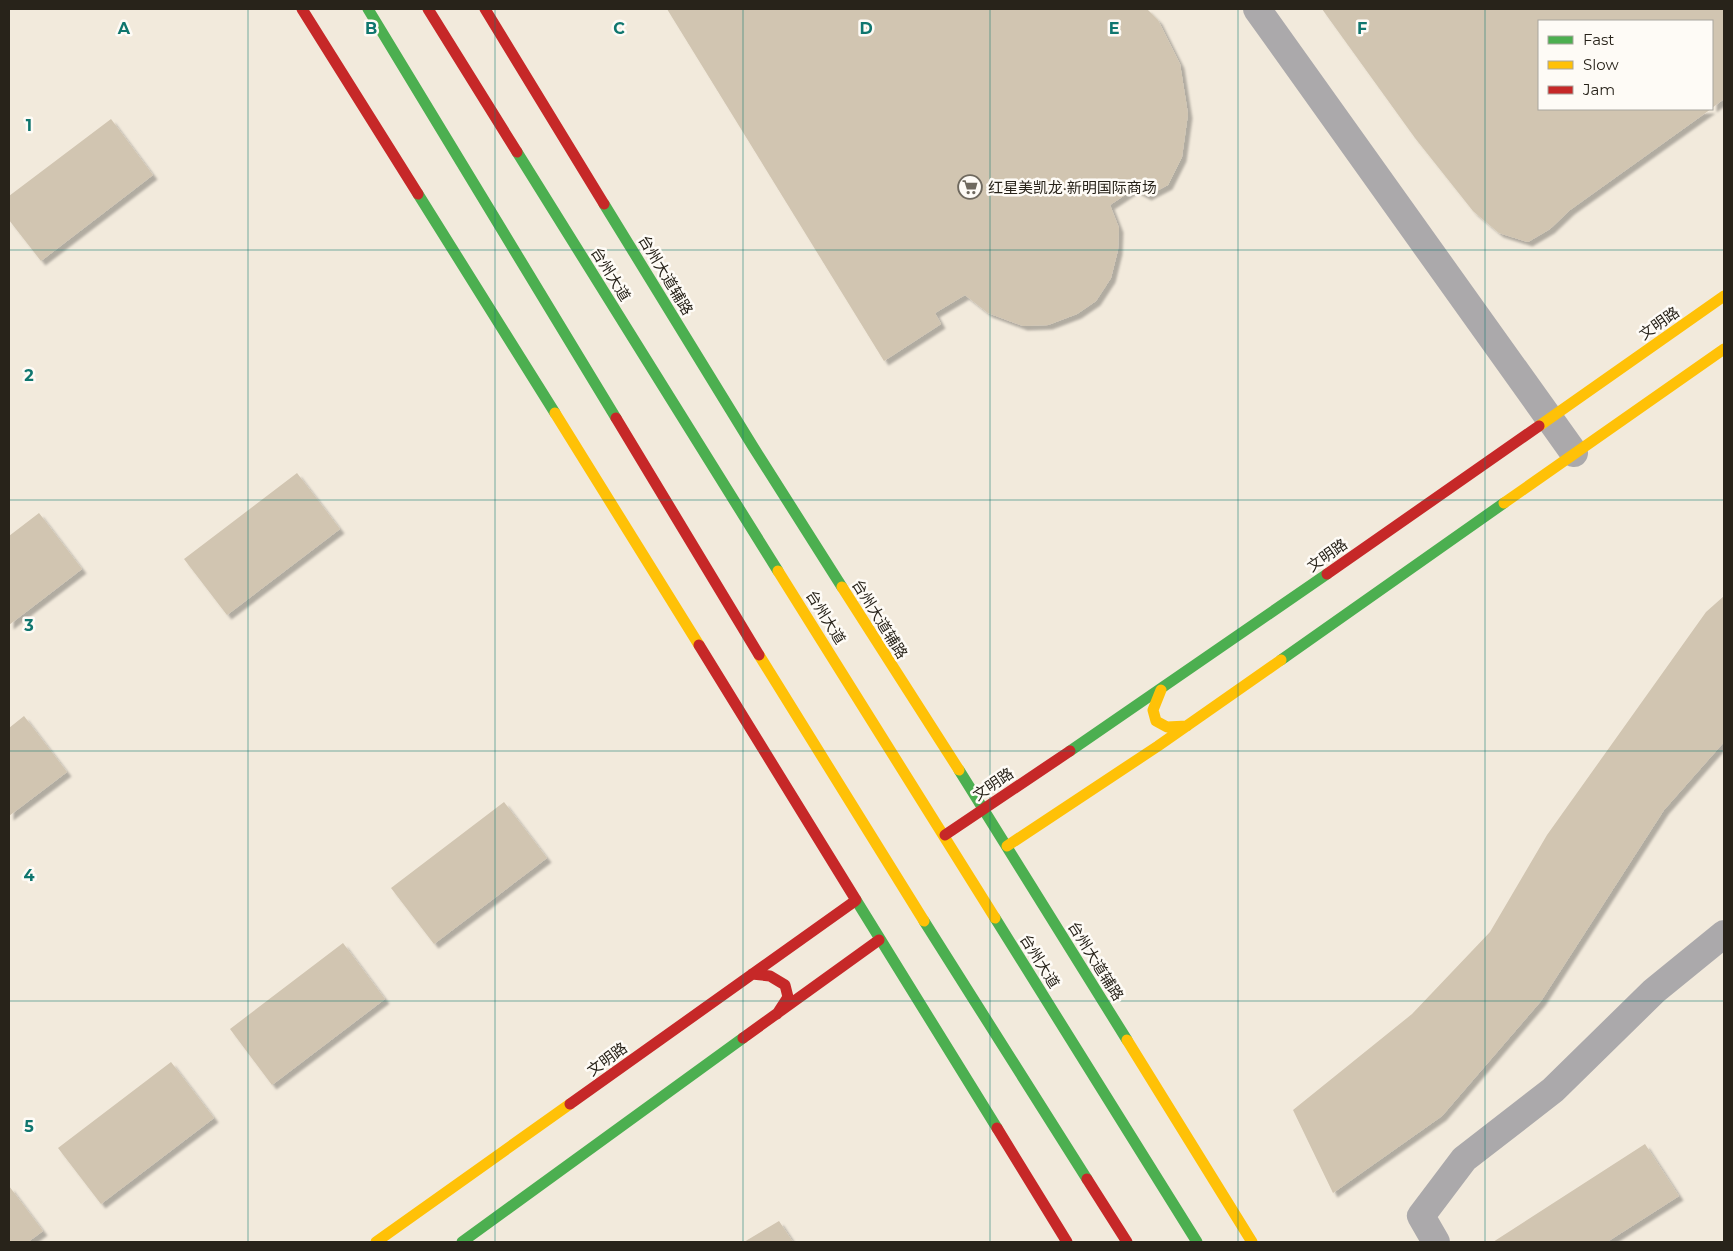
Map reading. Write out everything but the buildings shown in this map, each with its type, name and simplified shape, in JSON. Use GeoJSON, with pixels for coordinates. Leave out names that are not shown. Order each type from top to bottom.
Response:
{"type":"FeatureCollection","features":[{"type":"Feature","properties":{"kind":"main road"},"geometry":{"type":"LineString","coordinates":[[302,9],[612,505],[1067,1242]]}},
{"type":"Feature","properties":{"kind":"main road"},"geometry":{"type":"LineString","coordinates":[[368,9],[834,779],[1127,1242]]}},
{"type":"Feature","properties":{"kind":"main road","name":"台州大道"},"geometry":{"type":"LineString","coordinates":[[428,9],[945,835],[1197,1242]]}},
{"type":"Feature","properties":{"kind":"main road","name":"台州大道辅路"},"geometry":{"type":"LineString","coordinates":[[485,9],[752,445],[1007,846],[1252,1242]]}},
{"type":"Feature","properties":{"kind":"main road","name":"文明路"},"geometry":{"type":"LineString","coordinates":[[945,835],[1161,690],[1724,296]]}},
{"type":"Feature","properties":{"kind":"main road"},"geometry":{"type":"LineString","coordinates":[[1007,846],[1187,726],[1724,349]]}},
{"type":"Feature","properties":{"kind":"main road"},"geometry":{"type":"LineString","coordinates":[[1161,690],[1152,710],[1156,721],[1167,727],[1187,726]]}},
{"type":"Feature","properties":{"kind":"main road","name":"文明路"},"geometry":{"type":"LineString","coordinates":[[376,1242],[855,901]]}},
{"type":"Feature","properties":{"kind":"main road"},"geometry":{"type":"LineString","coordinates":[[462,1242],[879,940]]}},
{"type":"Feature","properties":{"kind":"main road"},"geometry":{"type":"LineString","coordinates":[[752,974],[770,976],[785,985],[788,997],[777,1014]]}},
{"type":"Feature","properties":{"kind":"street"},"geometry":{"type":"LineString","coordinates":[[1257,9],[1574,453]]}},
{"type":"Feature","properties":{"kind":"street"},"geometry":{"type":"LineString","coordinates":[[1436,1242],[1421,1216],[1464,1159],[1553,1090],[1654,991],[1724,934]]}},
{"type":"Feature","properties":{"kind":"traffic: fast"},"geometry":{"type":"LineString","coordinates":[[368,9],[616,418]]}},
{"type":"Feature","properties":{"kind":"traffic: fast"},"geometry":{"type":"LineString","coordinates":[[517,152],[778,571]]}},
{"type":"Feature","properties":{"kind":"traffic: fast"},"geometry":{"type":"LineString","coordinates":[[418,194],[555,413]]}},
{"type":"Feature","properties":{"kind":"traffic: fast"},"geometry":{"type":"LineString","coordinates":[[604,204],[842,587]]}},
{"type":"Feature","properties":{"kind":"traffic: fast"},"geometry":{"type":"LineString","coordinates":[[1281,660],[1504,503]]}},
{"type":"Feature","properties":{"kind":"traffic: fast"},"geometry":{"type":"LineString","coordinates":[[1070,751],[1327,574]]}},
{"type":"Feature","properties":{"kind":"traffic: fast"},"geometry":{"type":"LineString","coordinates":[[959,770],[1127,1040]]}},
{"type":"Feature","properties":{"kind":"traffic: fast"},"geometry":{"type":"LineString","coordinates":[[856,900],[997,1128]]}},
{"type":"Feature","properties":{"kind":"traffic: fast"},"geometry":{"type":"LineString","coordinates":[[995,918],[1197,1242]]}},
{"type":"Feature","properties":{"kind":"traffic: fast"},"geometry":{"type":"LineString","coordinates":[[924,921],[1087,1179]]}},
{"type":"Feature","properties":{"kind":"traffic: fast"},"geometry":{"type":"LineString","coordinates":[[462,1242],[743,1038]]}},
{"type":"Feature","properties":{"kind":"traffic: slow"},"geometry":{"type":"LineString","coordinates":[[1539,426],[1724,296]]}},
{"type":"Feature","properties":{"kind":"traffic: slow"},"geometry":{"type":"LineString","coordinates":[[1504,503],[1724,349]]}},
{"type":"Feature","properties":{"kind":"traffic: slow"},"geometry":{"type":"LineString","coordinates":[[555,413],[699,645]]}},
{"type":"Feature","properties":{"kind":"traffic: slow"},"geometry":{"type":"LineString","coordinates":[[778,571],[995,918]]}},
{"type":"Feature","properties":{"kind":"traffic: slow"},"geometry":{"type":"LineString","coordinates":[[842,587],[959,770]]}},
{"type":"Feature","properties":{"kind":"traffic: slow"},"geometry":{"type":"LineString","coordinates":[[759,655],[924,921]]}},
{"type":"Feature","properties":{"kind":"traffic: slow"},"geometry":{"type":"LineString","coordinates":[[1007,846],[1158,746],[1281,660]]}},
{"type":"Feature","properties":{"kind":"traffic: slow"},"geometry":{"type":"LineString","coordinates":[[1161,690],[1153,710],[1156,721],[1167,727],[1187,726]]}},
{"type":"Feature","properties":{"kind":"traffic: slow"},"geometry":{"type":"LineString","coordinates":[[1127,1040],[1252,1242]]}},
{"type":"Feature","properties":{"kind":"traffic: slow"},"geometry":{"type":"LineString","coordinates":[[376,1242],[570,1104]]}},
{"type":"Feature","properties":{"kind":"traffic: jam"},"geometry":{"type":"LineString","coordinates":[[302,9],[418,194]]}},
{"type":"Feature","properties":{"kind":"traffic: jam"},"geometry":{"type":"LineString","coordinates":[[428,9],[517,152]]}},
{"type":"Feature","properties":{"kind":"traffic: jam"},"geometry":{"type":"LineString","coordinates":[[485,9],[604,204]]}},
{"type":"Feature","properties":{"kind":"traffic: jam"},"geometry":{"type":"LineString","coordinates":[[616,418],[759,655]]}},
{"type":"Feature","properties":{"kind":"traffic: jam"},"geometry":{"type":"LineString","coordinates":[[1327,574],[1539,426]]}},
{"type":"Feature","properties":{"kind":"traffic: jam"},"geometry":{"type":"LineString","coordinates":[[699,645],[856,900]]}},
{"type":"Feature","properties":{"kind":"traffic: jam"},"geometry":{"type":"LineString","coordinates":[[945,835],[1070,751]]}},
{"type":"Feature","properties":{"kind":"traffic: jam"},"geometry":{"type":"LineString","coordinates":[[570,1104],[855,901]]}},
{"type":"Feature","properties":{"kind":"traffic: jam"},"geometry":{"type":"LineString","coordinates":[[743,1038],[879,940]]}},
{"type":"Feature","properties":{"kind":"traffic: jam"},"geometry":{"type":"LineString","coordinates":[[752,974],[770,976],[785,985],[788,997],[777,1014]]}},
{"type":"Feature","properties":{"kind":"traffic: jam"},"geometry":{"type":"LineString","coordinates":[[997,1128],[1067,1242]]}},
{"type":"Feature","properties":{"kind":"traffic: jam"},"geometry":{"type":"LineString","coordinates":[[1087,1179],[1127,1242]]}},
{"type":"Feature","properties":{"kind":"place","name":"红星美凯龙·新明国际商场"},"geometry":{"type":"Point","coordinates":[970,187]}}]}
